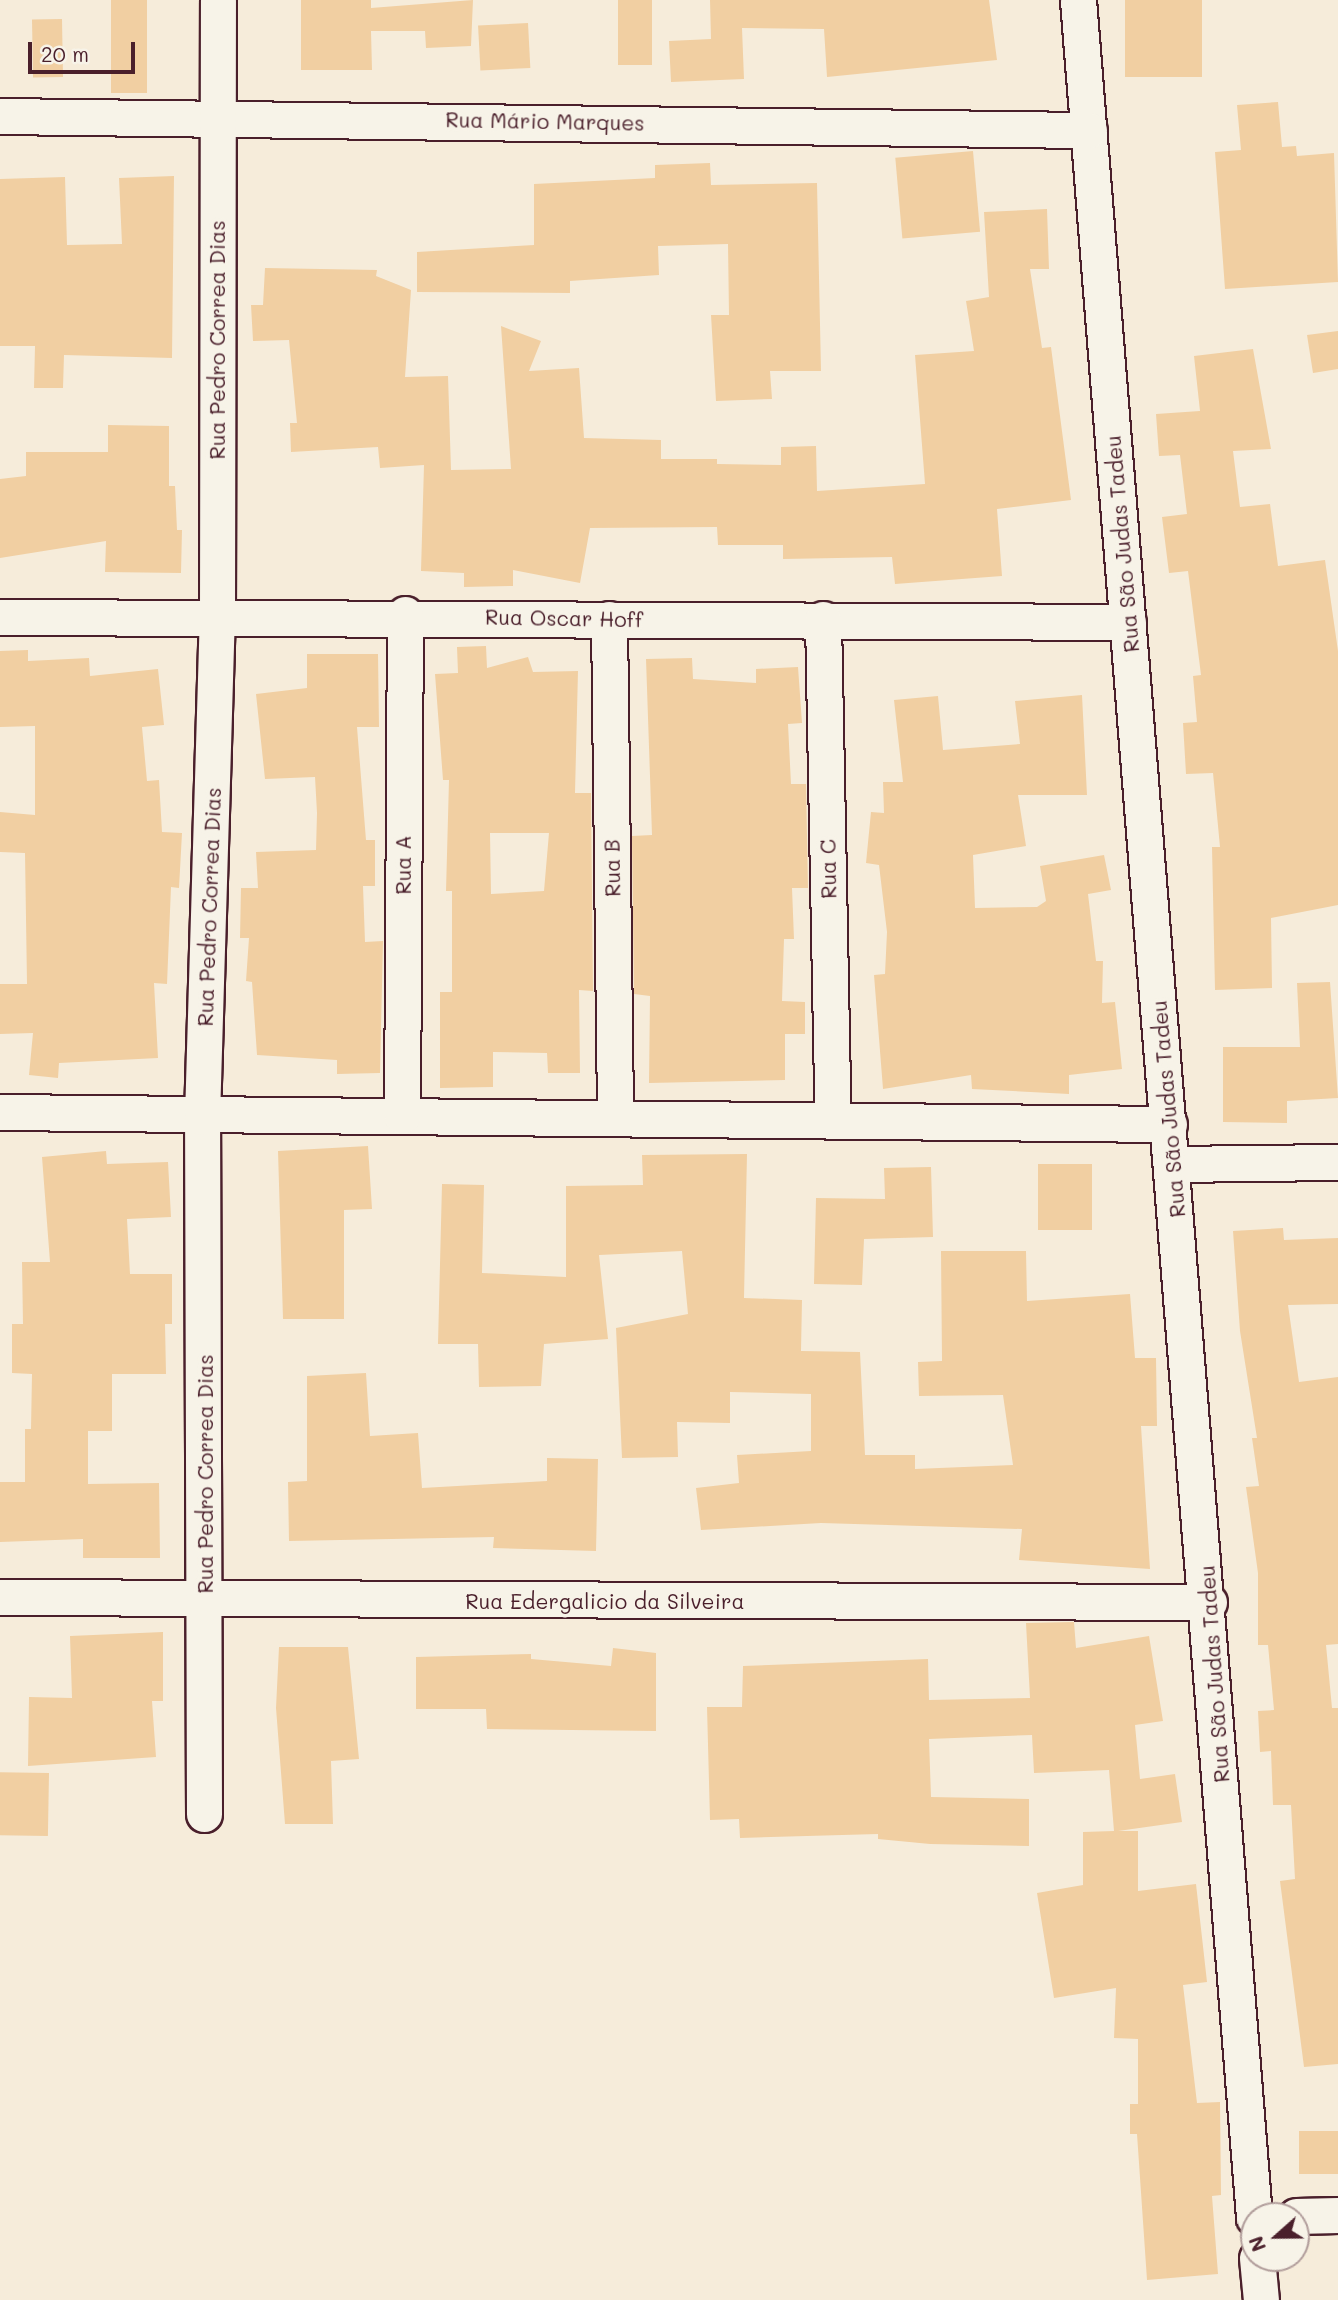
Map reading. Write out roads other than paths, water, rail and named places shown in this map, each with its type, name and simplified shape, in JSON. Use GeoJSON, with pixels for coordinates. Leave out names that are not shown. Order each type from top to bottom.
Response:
{"type":"FeatureCollection","features":[{"type":"Feature","properties":{"kind":"street","name":"Rua Pedro Correa Dias"},"geometry":{"type":"LineString","coordinates":[[204,1814],[206,1600],[202,1117],[217,618],[218,0]]}},
{"type":"Feature","properties":{"kind":"street","name":"Rua São Judas Tadeu"},"geometry":{"type":"LineString","coordinates":[[1078,0],[1209,1602],[1253,2202]]}},
{"type":"Feature","properties":{"kind":"street","name":"Rua Mário Marques"},"geometry":{"type":"LineString","coordinates":[[0,116],[216,116],[1089,130]]}},
{"type":"Feature","properties":{"kind":"street","name":"Rua Oscar Hoff"},"geometry":{"type":"LineString","coordinates":[[0,617],[217,618],[405,614],[609,620],[1128,622]]}},
{"type":"Feature","properties":{"kind":"street","name":"Rua A"},"geometry":{"type":"LineString","coordinates":[[402,1116],[405,614]]}},
{"type":"Feature","properties":{"kind":"street","name":"Rua C"},"geometry":{"type":"LineString","coordinates":[[823,619],[833,1118]]}},
{"type":"Feature","properties":{"kind":"street","name":"Rua B"},"geometry":{"type":"LineString","coordinates":[[609,620],[615,1117]]}},
{"type":"Feature","properties":{"kind":"street"},"geometry":{"type":"LineString","coordinates":[[0,1112],[202,1117],[833,1118],[1170,1124]]}},
{"type":"Feature","properties":{"kind":"street"},"geometry":{"type":"LineString","coordinates":[[1172,1164],[1338,1162]]}},
{"type":"Feature","properties":{"kind":"street","name":"Rua Edergalicio da Silveira"},"geometry":{"type":"LineString","coordinates":[[0,1597],[206,1600],[1209,1602]]}},
{"type":"Feature","properties":{"kind":"street"},"geometry":{"type":"LineString","coordinates":[[1310,2216],[1338,2215]]}},
{"type":"Feature","properties":{"kind":"street"},"geometry":{"type":"LineString","coordinates":[[1258,2272],[1261,2300]]}}]}
